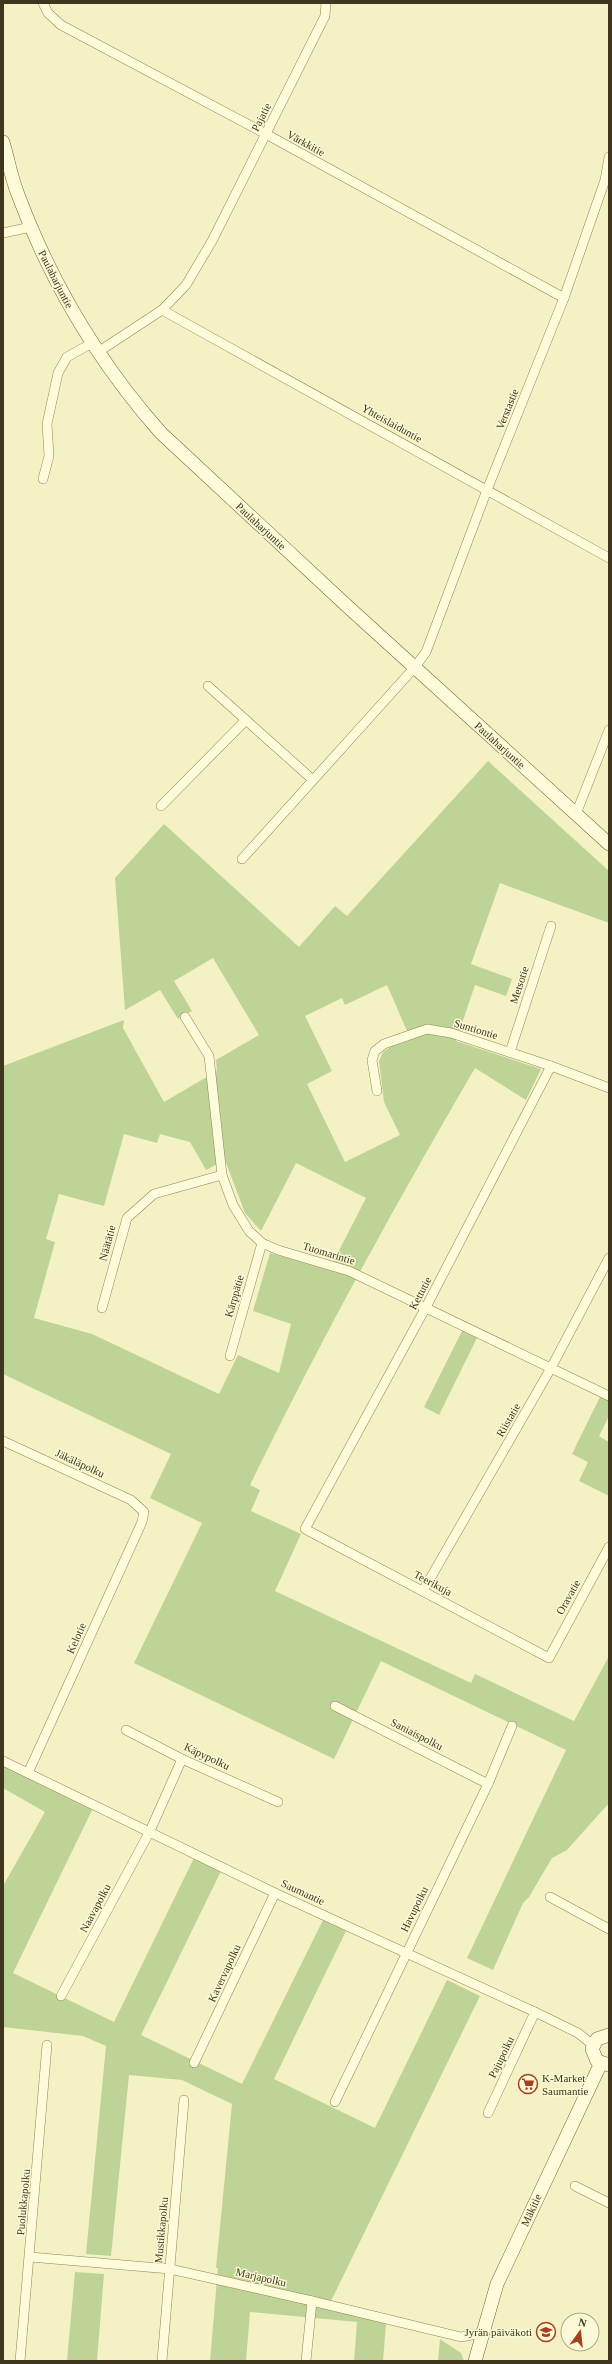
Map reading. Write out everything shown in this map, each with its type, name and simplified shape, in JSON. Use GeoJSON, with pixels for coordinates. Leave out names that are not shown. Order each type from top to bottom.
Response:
{"type":"FeatureCollection","features":[{"type":"Feature","properties":{"kind":"main road","name":"Paulaharjuntie"},"geometry":{"type":"LineString","coordinates":[[3,142],[16,191],[62,294],[95,347],[136,405],[161,433],[609,844]]}},
{"type":"Feature","properties":{"kind":"main road"},"geometry":{"type":"LineString","coordinates":[[605,2064],[593,2055],[593,2045],[600,2037],[609,2035]]}},
{"type":"Feature","properties":{"kind":"main road","name":"Mäkitie"},"geometry":{"type":"LineString","coordinates":[[474,2361],[497,2284],[605,2064]]}},
{"type":"Feature","properties":{"kind":"street","name":"Värkkitie"},"geometry":{"type":"LineString","coordinates":[[43,3],[48,13],[61,25],[266,134],[564,298]]}},
{"type":"Feature","properties":{"kind":"street","name":"Pajatie"},"geometry":{"type":"LineString","coordinates":[[43,478],[49,456],[47,424],[58,373],[67,357],[95,347],[162,310],[186,285],[212,241],[325,16],[326,3]]}},
{"type":"Feature","properties":{"kind":"street","name":"Verstastie"},"geometry":{"type":"LineString","coordinates":[[242,858],[415,667],[426,652],[487,490],[564,298],[605,180],[609,157]]}},
{"type":"Feature","properties":{"kind":"street"},"geometry":{"type":"LineString","coordinates":[[3,233],[31,227]]}},
{"type":"Feature","properties":{"kind":"street","name":"Yhteislaiduntie"},"geometry":{"type":"LineString","coordinates":[[162,310],[609,558]]}},
{"type":"Feature","properties":{"kind":"street"},"geometry":{"type":"LineString","coordinates":[[208,686],[245,721],[313,780]]}},
{"type":"Feature","properties":{"kind":"street"},"geometry":{"type":"LineString","coordinates":[[161,806],[245,721]]}},
{"type":"Feature","properties":{"kind":"street"},"geometry":{"type":"LineString","coordinates":[[576,814],[609,730]]}},
{"type":"Feature","properties":{"kind":"street","name":"Metsotie"},"geometry":{"type":"LineString","coordinates":[[510,1052],[552,926]]}},
{"type":"Feature","properties":{"kind":"street","name":"Tuomarintie"},"geometry":{"type":"LineString","coordinates":[[185,1017],[209,1056],[222,1174],[233,1205],[249,1231],[262,1243],[278,1250],[349,1271],[609,1396]]}},
{"type":"Feature","properties":{"kind":"street","name":"Suntiontie"},"geometry":{"type":"LineString","coordinates":[[377,1091],[372,1060],[375,1051],[384,1044],[415,1032],[428,1030],[451,1033],[551,1066],[609,1088]]}},
{"type":"Feature","properties":{"kind":"street","name":"Kettutie"},"geometry":{"type":"LineString","coordinates":[[305,1529],[426,1307],[551,1066]]}},
{"type":"Feature","properties":{"kind":"street","name":"Näätätie"},"geometry":{"type":"LineString","coordinates":[[102,1308],[127,1218],[154,1194],[222,1174]]}},
{"type":"Feature","properties":{"kind":"street","name":"Kärppätie"},"geometry":{"type":"LineString","coordinates":[[230,1356],[262,1243]]}},
{"type":"Feature","properties":{"kind":"street","name":"Riistatie"},"geometry":{"type":"LineString","coordinates":[[423,1592],[551,1368],[609,1258]]}},
{"type":"Feature","properties":{"kind":"street","name":"Jäkäläpolku"},"geometry":{"type":"LineString","coordinates":[[3,1441],[131,1500],[144,1512]]}},
{"type":"Feature","properties":{"kind":"street","name":"Kelotie"},"geometry":{"type":"LineString","coordinates":[[28,1773],[142,1522],[144,1512]]}},
{"type":"Feature","properties":{"kind":"street","name":"Teerikuja"},"geometry":{"type":"LineString","coordinates":[[305,1529],[549,1658]]}},
{"type":"Feature","properties":{"kind":"street","name":"Oravatie"},"geometry":{"type":"LineString","coordinates":[[549,1658],[609,1547]]}},
{"type":"Feature","properties":{"kind":"street","name":"Saniaispolku"},"geometry":{"type":"LineString","coordinates":[[335,1706],[488,1784]]}},
{"type":"Feature","properties":{"kind":"street","name":"Havupolku"},"geometry":{"type":"LineString","coordinates":[[335,2102],[488,1784],[512,1726]]}},
{"type":"Feature","properties":{"kind":"street","name":"Käpypolku"},"geometry":{"type":"LineString","coordinates":[[126,1730],[182,1759],[278,1802]]}},
{"type":"Feature","properties":{"kind":"street","name":"Naavapolku"},"geometry":{"type":"LineString","coordinates":[[60,1996],[150,1831],[182,1759]]}},
{"type":"Feature","properties":{"kind":"street","name":"Saumantie"},"geometry":{"type":"LineString","coordinates":[[3,1761],[405,1954],[536,2012],[578,2033],[593,2045]]}},
{"type":"Feature","properties":{"kind":"street","name":"Kavervapolku"},"geometry":{"type":"LineString","coordinates":[[194,2063],[275,1892]]}},
{"type":"Feature","properties":{"kind":"street"},"geometry":{"type":"LineString","coordinates":[[550,1897],[609,1929]]}},
{"type":"Feature","properties":{"kind":"street","name":"Pajupolku"},"geometry":{"type":"LineString","coordinates":[[488,2113],[536,2012]]}},
{"type":"Feature","properties":{"kind":"street","name":"Puolukkapolku"},"geometry":{"type":"LineString","coordinates":[[20,2361],[47,2044]]}},
{"type":"Feature","properties":{"kind":"street","name":"Mustikkapolku"},"geometry":{"type":"LineString","coordinates":[[162,2361],[184,2100]]}},
{"type":"Feature","properties":{"kind":"street"},"geometry":{"type":"LineString","coordinates":[[575,2186],[609,2203]]}},
{"type":"Feature","properties":{"kind":"street","name":"Marjapolku"},"geometry":{"type":"LineString","coordinates":[[30,2257],[170,2269],[312,2300],[461,2337],[482,2333]]}},
{"type":"Feature","properties":{"kind":"street"},"geometry":{"type":"LineString","coordinates":[[306,2361],[312,2300]]}},
{"type":"Feature","properties":{"kind":"green space"},"geometry":{"type":"Polygon","coordinates":[[[488,761],[609,871],[609,923],[500,883],[471,964],[512,979],[506,996],[475,985],[456,1041],[541,1069],[526,1100],[475,1068],[358,1275],[303,1379],[250,1485],[260,1490],[251,1511],[301,1534],[275,1591],[471,1683],[475,1674],[574,1721],[609,1656],[609,1803],[567,1850],[552,1858],[529,1897],[523,1903],[493,1970],[467,1958],[566,1750],[381,1661],[334,1759],[134,1663],[202,1523],[150,1498],[171,1454],[3,1374],[3,1066],[124,1020],[123,1028],[164,1102],[217,1071],[216,1060],[259,1035],[213,958],[174,981],[192,1011],[178,1019],[160,990],[125,1010],[115,878],[164,824],[299,947],[335,906],[347,916],[488,761]],[[387,985],[345,1005],[342,998],[305,1016],[332,1071],[307,1084],[345,1162],[400,1135],[384,1102],[379,1061],[383,1052],[392,1046],[411,1040],[387,985]],[[124,1134],[104,1206],[59,1194],[46,1239],[55,1242],[34,1318],[92,1334],[219,1394],[238,1355],[279,1373],[291,1324],[253,1311],[270,1253],[329,1270],[366,1198],[296,1163],[261,1231],[245,1213],[225,1160],[206,1170],[190,1142],[160,1134],[157,1143],[124,1134]]]}},
{"type":"Feature","properties":{"kind":"green space"},"geometry":{"type":"Polygon","coordinates":[[[463,1329],[478,1336],[439,1415],[424,1407],[463,1329]]]}},
{"type":"Feature","properties":{"kind":"green space"},"geometry":{"type":"Polygon","coordinates":[[[600,1397],[609,1401],[609,1416],[599,1436],[609,1442],[609,1496],[579,1481],[588,1462],[572,1454],[600,1397]]]}},
{"type":"Feature","properties":{"kind":"green space"},"geometry":{"type":"Polygon","coordinates":[[[3,1765],[93,1808],[13,1973],[114,2022],[194,1858],[221,1871],[141,2035],[242,2084],[323,1920],[346,1931],[274,2079],[375,2128],[447,1980],[480,1996],[328,2307],[386,2324],[383,2361],[354,2361],[357,2322],[250,2312],[246,2361],[210,2361],[218,2268],[216,2268],[232,2104],[182,2080],[129,2075],[111,2256],[86,2254],[106,2046],[83,2036],[3,2027],[3,1886],[45,1812],[3,1788],[3,1765]]]}},
{"type":"Feature","properties":{"kind":"green space"},"geometry":{"type":"Polygon","coordinates":[[[75,2272],[104,2274],[97,2361],[67,2361],[75,2272]]]}},
{"type":"Feature","properties":{"kind":"green space"},"geometry":{"type":"Polygon","coordinates":[[[440,2339],[461,2353],[464,2361],[438,2361],[440,2339]]]}},
{"type":"Feature","properties":{"kind":"place","name":"K-Market Saumantie"},"geometry":{"type":"Point","coordinates":[528,2084]}},
{"type":"Feature","properties":{"kind":"place","name":"Jyrän päiväkoti"},"geometry":{"type":"Point","coordinates":[546,2332]}}]}
